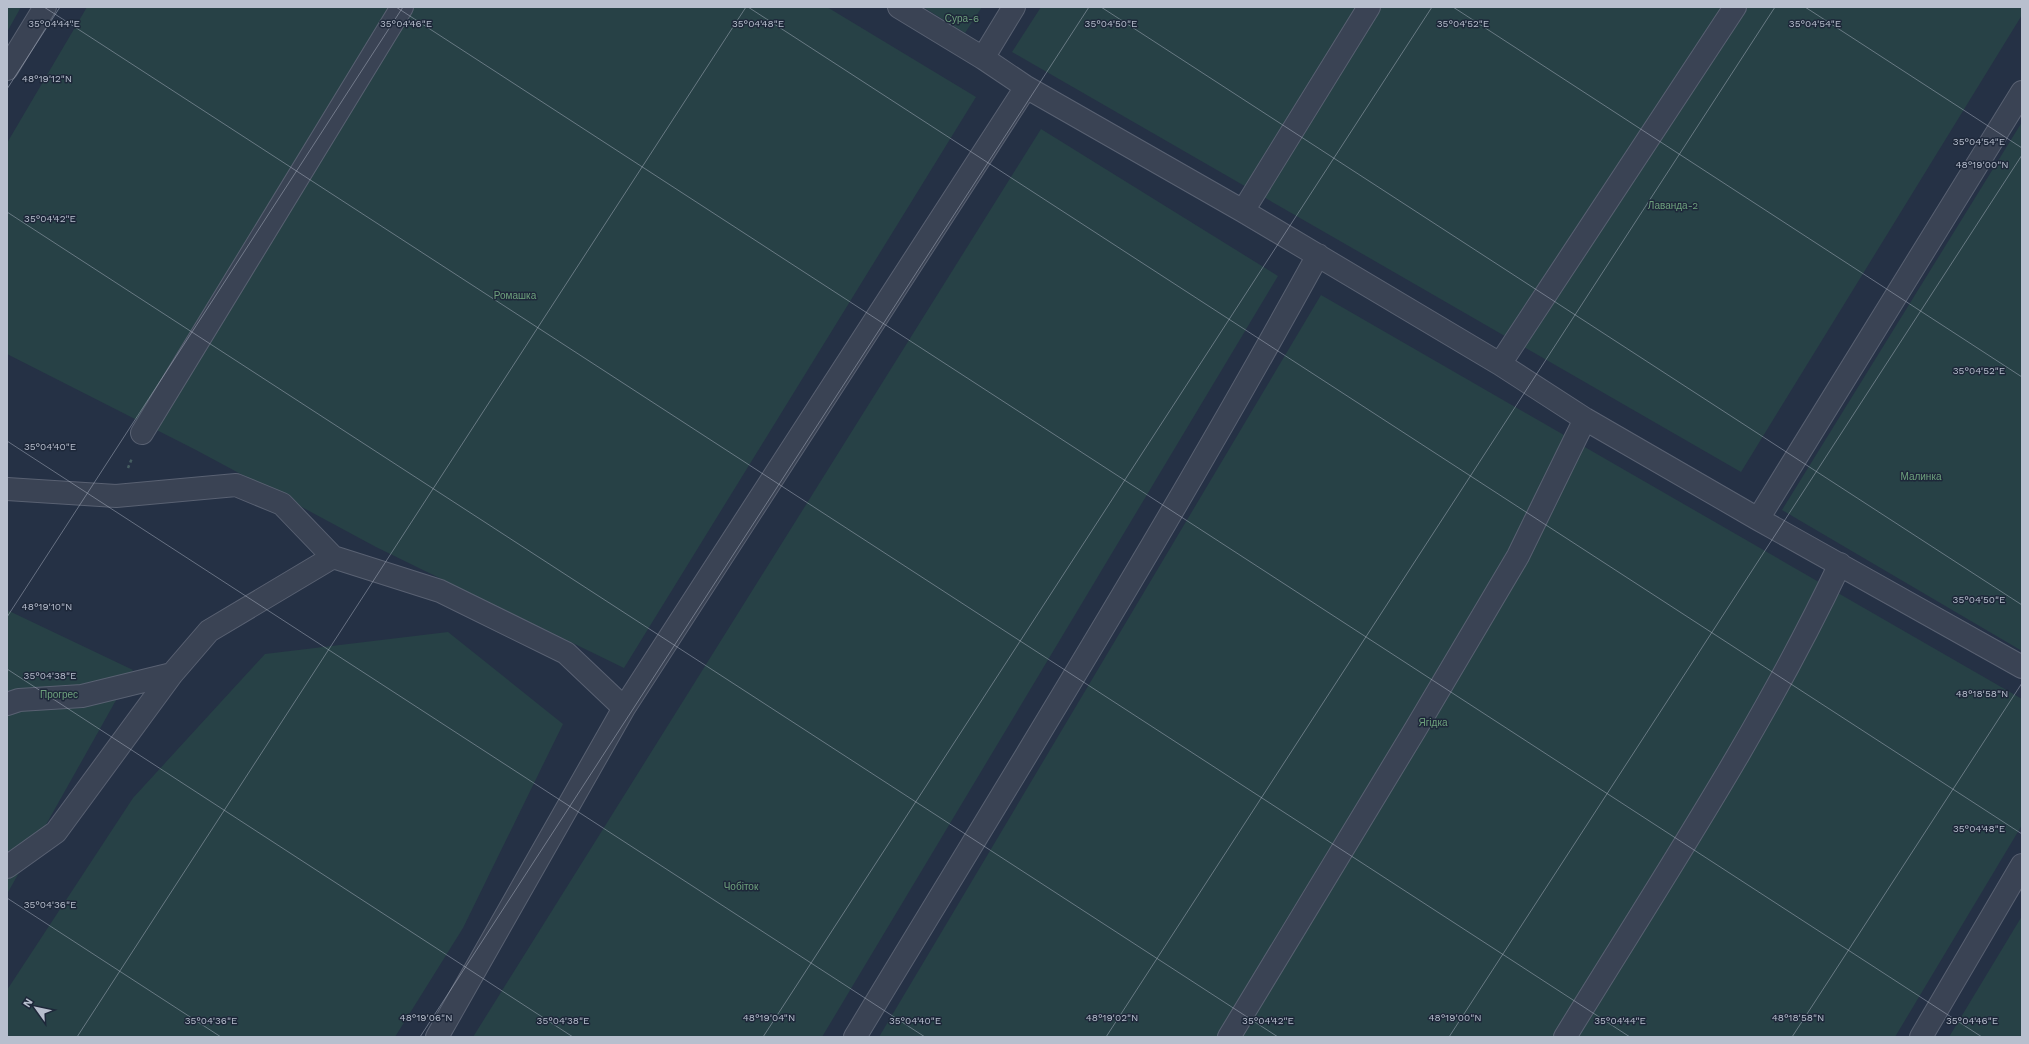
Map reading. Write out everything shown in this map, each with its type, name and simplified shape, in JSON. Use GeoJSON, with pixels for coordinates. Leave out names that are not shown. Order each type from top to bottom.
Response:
{"type":"FeatureCollection","features":[{"type":"Feature","properties":{"kind":"street"},"geometry":{"type":"LineString","coordinates":[[7,69],[45,7]]}},
{"type":"Feature","properties":{"kind":"street"},"geometry":{"type":"LineString","coordinates":[[142,433],[402,7]]}},
{"type":"Feature","properties":{"kind":"street"},"geometry":{"type":"LineString","coordinates":[[899,7],[983,58],[1026,87],[1243,211],[1500,364],[1585,419],[1758,519],[2022,666]]}},
{"type":"Feature","properties":{"kind":"street"},"geometry":{"type":"LineString","coordinates":[[983,58],[1014,7]]}},
{"type":"Feature","properties":{"kind":"street"},"geometry":{"type":"LineString","coordinates":[[1243,211],[1369,7]]}},
{"type":"Feature","properties":{"kind":"street"},"geometry":{"type":"LineString","coordinates":[[1500,364],[1735,7]]}},
{"type":"Feature","properties":{"kind":"street"},"geometry":{"type":"LineString","coordinates":[[437,1037],[624,708],[1026,87]]}},
{"type":"Feature","properties":{"kind":"street"},"geometry":{"type":"LineString","coordinates":[[1758,519],[2022,92]]}},
{"type":"Feature","properties":{"kind":"street"},"geometry":{"type":"LineString","coordinates":[[855,1037],[1140,567],[1242,394],[1318,255]]}},
{"type":"Feature","properties":{"kind":"street"},"geometry":{"type":"LineString","coordinates":[[1229,1037],[1415,730],[1518,556],[1585,419]]}},
{"type":"Feature","properties":{"kind":"street"},"geometry":{"type":"LineString","coordinates":[[7,489],[116,496],[236,485],[282,504],[334,558],[440,591],[566,653],[624,708]]}},
{"type":"Feature","properties":{"kind":"street"},"geometry":{"type":"LineString","coordinates":[[7,867],[56,832],[172,674],[209,631],[334,558]]}},
{"type":"Feature","properties":{"kind":"street"},"geometry":{"type":"LineString","coordinates":[[1565,1037],[1754,728],[1814,618],[1840,564]]}},
{"type":"Feature","properties":{"kind":"street"},"geometry":{"type":"LineString","coordinates":[[7,704],[19,700],[82,696],[172,674]]}},
{"type":"Feature","properties":{"kind":"street"},"geometry":{"type":"LineString","coordinates":[[1921,1037],[2022,865]]}},
{"type":"Feature","properties":{"kind":"path"},"geometry":{"type":"LineString","coordinates":[[116,496],[142,433]]}},
{"type":"Feature","properties":{"kind":"green space"},"geometry":{"type":"Polygon","coordinates":[[[7,7],[21,7],[7,32],[7,7]]]}},
{"type":"Feature","properties":{"kind":"green space","name":"Ромашка"},"geometry":{"type":"Polygon","coordinates":[[[87,7],[827,7],[976,97],[624,668],[376,547],[196,450],[7,354],[7,143],[87,7]]]}},
{"type":"Feature","properties":{"kind":"green space","name":"Сура-6"},"geometry":{"type":"Polygon","coordinates":[[[923,7],[982,7],[965,33],[923,7]]]}},
{"type":"Feature","properties":{"kind":"green space","name":"Лаванда-2"},"geometry":{"type":"Polygon","coordinates":[[[1041,7],[2022,7],[2022,15],[1741,472],[1012,52],[1041,7]]]}},
{"type":"Feature","properties":{"kind":"green space","name":"Малинка"},"geometry":{"type":"Polygon","coordinates":[[[2022,122],[2022,651],[1782,510],[2022,122]]]}},
{"type":"Feature","properties":{"kind":"green space","name":"Чобіток"},"geometry":{"type":"Polygon","coordinates":[[[1041,129],[1278,276],[822,1037],[473,1037],[1041,129]]]}},
{"type":"Feature","properties":{"kind":"green space","name":"Ягідка"},"geometry":{"type":"Polygon","coordinates":[[[1321,295],[2022,699],[2022,825],[1895,1037],[879,1037],[1321,295]]]}},
{"type":"Feature","properties":{"kind":"green space","name":"Прогрес"},"geometry":{"type":"Polygon","coordinates":[[[7,610],[133,670],[7,894],[7,610]]]}},
{"type":"Feature","properties":{"kind":"green space"},"geometry":{"type":"Polygon","coordinates":[[[448,632],[563,724],[463,928],[395,1037],[7,1037],[7,990],[133,798],[265,654],[448,632]]]}},
{"type":"Feature","properties":{"kind":"green space"},"geometry":{"type":"Polygon","coordinates":[[[2022,916],[2022,1037],[1949,1037],[2022,916]]]}}]}
